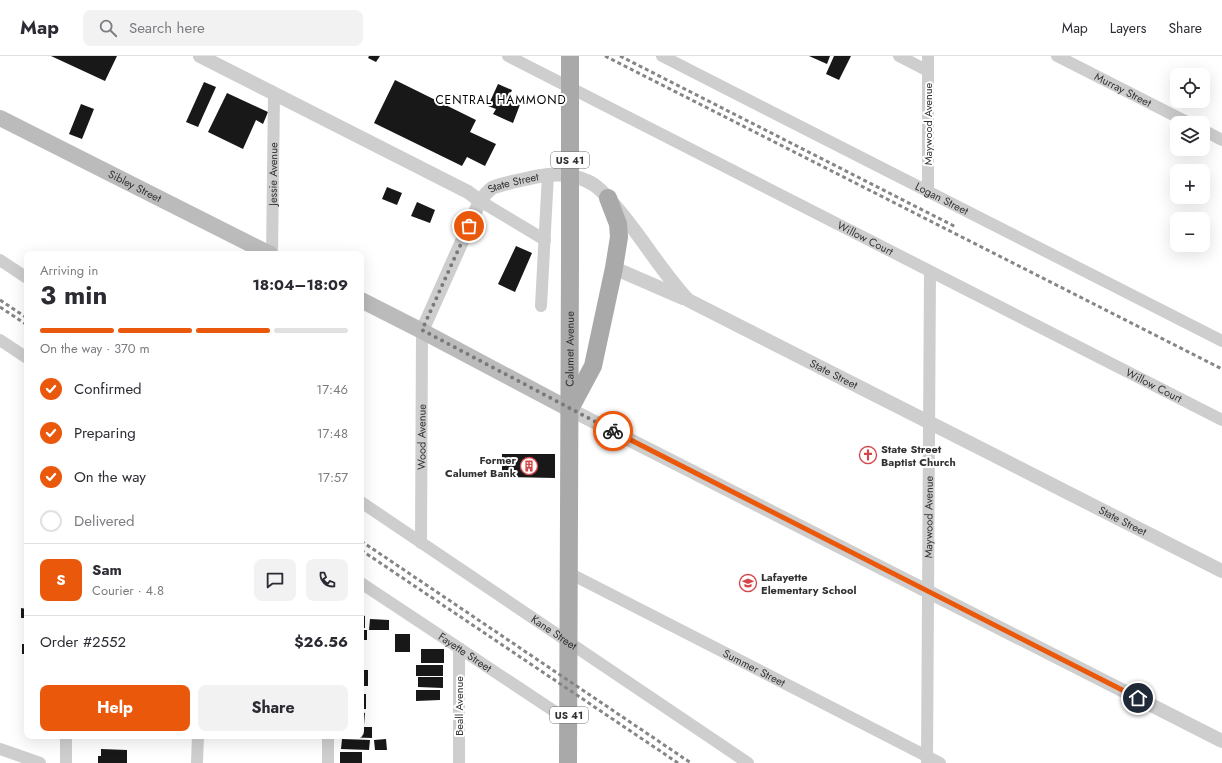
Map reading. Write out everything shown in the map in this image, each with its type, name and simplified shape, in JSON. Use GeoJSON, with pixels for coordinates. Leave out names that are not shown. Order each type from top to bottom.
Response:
{"type":"FeatureCollection","features":[{"type":"Feature","properties":{"kind":"main road","name":"Calumet Avenue"},"geometry":{"type":"LineString","coordinates":[[568,763],[570,56]]}},
{"type":"Feature","properties":{"kind":"main road","name":"Sibley Street"},"geometry":{"type":"LineString","coordinates":[[0,118],[265,251]]}},
{"type":"Feature","properties":{"kind":"main road"},"geometry":{"type":"LineString","coordinates":[[364,301],[422,330],[569,409],[593,366],[614,268],[619,236],[618,224],[608,198]]}},
{"type":"Feature","properties":{"kind":"street","name":"State Street"},"geometry":{"type":"LineString","coordinates":[[200,56],[468,192],[480,201],[545,240]]}},
{"type":"Feature","properties":{"kind":"street","name":"Willow Court"},"geometry":{"type":"LineString","coordinates":[[508,56],[1222,420]]}},
{"type":"Feature","properties":{"kind":"street","name":"Logan Street"},"geometry":{"type":"LineString","coordinates":[[662,56],[1222,341]]}},
{"type":"Feature","properties":{"kind":"street"},"geometry":{"type":"LineString","coordinates":[[899,56],[928,71]]}},
{"type":"Feature","properties":{"kind":"street","name":"Maywood Avenue"},"geometry":{"type":"LineString","coordinates":[[928,56],[928,192]]}},
{"type":"Feature","properties":{"kind":"street","name":"Murray Street"},"geometry":{"type":"LineString","coordinates":[[1057,56],[1175,116]]}},
{"type":"Feature","properties":{"kind":"street","name":"Jessie Avenue"},"geometry":{"type":"LineString","coordinates":[[271,251],[274,94]]}},
{"type":"Feature","properties":{"kind":"street"},"geometry":{"type":"LineString","coordinates":[[1210,134],[1222,140]]}},
{"type":"Feature","properties":{"kind":"street","name":"State Street"},"geometry":{"type":"LineString","coordinates":[[480,201],[491,189],[524,179],[548,174],[563,174],[587,181],[596,186],[631,224],[674,285],[688,300],[1222,571]]}},
{"type":"Feature","properties":{"kind":"street"},"geometry":{"type":"LineString","coordinates":[[541,306],[548,174]]}},
{"type":"Feature","properties":{"kind":"street"},"geometry":{"type":"LineString","coordinates":[[422,330],[480,201]]}},
{"type":"Feature","properties":{"kind":"street"},"geometry":{"type":"LineString","coordinates":[[0,260],[24,276]]}},
{"type":"Feature","properties":{"kind":"street"},"geometry":{"type":"LineString","coordinates":[[614,268],[688,300]]}},
{"type":"Feature","properties":{"kind":"street","name":"Maywood Avenue"},"geometry":{"type":"LineString","coordinates":[[928,760],[930,272]]}},
{"type":"Feature","properties":{"kind":"street","name":"Wood Avenue"},"geometry":{"type":"LineString","coordinates":[[421,543],[422,330]]}},
{"type":"Feature","properties":{"kind":"street"},"geometry":{"type":"LineString","coordinates":[[0,340],[24,356]]}},
{"type":"Feature","properties":{"kind":"street"},"geometry":{"type":"LineString","coordinates":[[569,409],[1222,741]]}},
{"type":"Feature","properties":{"kind":"street","name":"Kane Street"},"geometry":{"type":"LineString","coordinates":[[364,504],[748,763]]}},
{"type":"Feature","properties":{"kind":"street","name":"Summer Street"},"geometry":{"type":"LineString","coordinates":[[569,573],[928,760],[940,763]]}},
{"type":"Feature","properties":{"kind":"street","name":"Fayette Street"},"geometry":{"type":"LineString","coordinates":[[364,585],[568,721]]}},
{"type":"Feature","properties":{"kind":"street","name":"Beall Avenue"},"geometry":{"type":"LineString","coordinates":[[459,648],[459,763]]}},
{"type":"Feature","properties":{"kind":"street"},"geometry":{"type":"LineString","coordinates":[[66,739],[66,763]]}},
{"type":"Feature","properties":{"kind":"street"},"geometry":{"type":"LineString","coordinates":[[198,739],[198,763]]}},
{"type":"Feature","properties":{"kind":"street"},"geometry":{"type":"LineString","coordinates":[[328,739],[328,763]]}},
{"type":"Feature","properties":{"kind":"street"},"geometry":{"type":"LineString","coordinates":[[0,749],[40,763]]}},
{"type":"Feature","properties":{"kind":"building"},"geometry":{"type":"Polygon","coordinates":[[[51,56],[117,56],[105,81],[51,56]]]}},
{"type":"Feature","properties":{"kind":"building"},"geometry":{"type":"Polygon","coordinates":[[[369,56],[380,56],[376,62],[368,58],[369,56]]]}},
{"type":"Feature","properties":{"kind":"building"},"geometry":{"type":"Polygon","coordinates":[[[809,56],[830,56],[827,64],[809,56]]]}},
{"type":"Feature","properties":{"kind":"building"},"geometry":{"type":"Polygon","coordinates":[[[834,56],[851,56],[839,80],[826,74],[834,56]]]}},
{"type":"Feature","properties":{"kind":"building"},"geometry":{"type":"Polygon","coordinates":[[[395,80],[476,120],[470,132],[496,144],[485,166],[467,157],[462,166],[374,123],[395,80]]]}},
{"type":"Feature","properties":{"kind":"building"},"geometry":{"type":"Polygon","coordinates":[[[204,82],[216,87],[198,127],[186,122],[204,82]]]}},
{"type":"Feature","properties":{"kind":"building"},"geometry":{"type":"Polygon","coordinates":[[[498,84],[512,90],[509,97],[521,102],[513,123],[493,114],[496,109],[488,106],[498,84]]]}},
{"type":"Feature","properties":{"kind":"building"},"geometry":{"type":"Polygon","coordinates":[[[227,93],[268,112],[263,124],[256,120],[243,149],[208,132],[227,93]]]}},
{"type":"Feature","properties":{"kind":"building"},"geometry":{"type":"Polygon","coordinates":[[[81,104],[94,109],[82,139],[69,134],[81,104]]]}},
{"type":"Feature","properties":{"kind":"building"},"geometry":{"type":"Polygon","coordinates":[[[387,187],[402,193],[397,205],[382,199],[387,187]]]}},
{"type":"Feature","properties":{"kind":"building"},"geometry":{"type":"Polygon","coordinates":[[[417,202],[435,210],[430,223],[411,216],[417,202]]]}},
{"type":"Feature","properties":{"kind":"building"},"geometry":{"type":"Polygon","coordinates":[[[516,246],[532,253],[515,292],[498,284],[516,246]]]}},
{"type":"Feature","properties":{"kind":"building","name":"Former Calumet Bank"},"geometry":{"type":"Polygon","coordinates":[[[502,454],[555,454],[555,478],[502,477],[502,454]]]}},
{"type":"Feature","properties":{"kind":"building"},"geometry":{"type":"Polygon","coordinates":[[[21,608],[24,608],[24,618],[21,618],[21,608]]]}},
{"type":"Feature","properties":{"kind":"building"},"geometry":{"type":"Polygon","coordinates":[[[364,616],[365,616],[364,628],[364,616]]]}},
{"type":"Feature","properties":{"kind":"building"},"geometry":{"type":"Polygon","coordinates":[[[370,619],[389,620],[389,630],[369,630],[370,619]]]}},
{"type":"Feature","properties":{"kind":"building"},"geometry":{"type":"Polygon","coordinates":[[[364,630],[367,630],[367,640],[364,640],[364,630]]]}},
{"type":"Feature","properties":{"kind":"building"},"geometry":{"type":"Polygon","coordinates":[[[395,634],[410,634],[410,652],[395,652],[395,634]]]}},
{"type":"Feature","properties":{"kind":"building"},"geometry":{"type":"Polygon","coordinates":[[[22,644],[24,644],[24,654],[22,654],[22,644]]]}},
{"type":"Feature","properties":{"kind":"building"},"geometry":{"type":"Polygon","coordinates":[[[421,649],[444,649],[444,663],[421,663],[421,649]]]}},
{"type":"Feature","properties":{"kind":"building"},"geometry":{"type":"Polygon","coordinates":[[[416,665],[443,665],[443,676],[416,676],[416,665]]]}},
{"type":"Feature","properties":{"kind":"building"},"geometry":{"type":"Polygon","coordinates":[[[364,670],[368,670],[368,686],[364,686],[364,670]]]}},
{"type":"Feature","properties":{"kind":"building"},"geometry":{"type":"Polygon","coordinates":[[[418,677],[443,677],[443,688],[418,687],[418,677]]]}},
{"type":"Feature","properties":{"kind":"building"},"geometry":{"type":"Polygon","coordinates":[[[416,690],[440,690],[440,700],[416,701],[416,690]]]}},
{"type":"Feature","properties":{"kind":"building"},"geometry":{"type":"Polygon","coordinates":[[[364,694],[366,694],[366,709],[364,709],[364,694]]]}},
{"type":"Feature","properties":{"kind":"building"},"geometry":{"type":"Polygon","coordinates":[[[364,727],[372,727],[372,738],[364,738],[364,727]]]}},
{"type":"Feature","properties":{"kind":"building"},"geometry":{"type":"Polygon","coordinates":[[[342,739],[370,740],[369,750],[341,749],[342,739]]]}},
{"type":"Feature","properties":{"kind":"building"},"geometry":{"type":"Polygon","coordinates":[[[386,739],[387,750],[375,750],[374,740],[386,739]]]}},
{"type":"Feature","properties":{"kind":"building"},"geometry":{"type":"Polygon","coordinates":[[[101,749],[127,750],[127,763],[98,763],[98,756],[101,756],[101,749]]]}},
{"type":"Feature","properties":{"kind":"building"},"geometry":{"type":"Polygon","coordinates":[[[340,752],[362,752],[362,763],[340,763],[340,752]]]}},
{"type":"Feature","properties":{"kind":"railway"},"geometry":{"type":"LineString","coordinates":[[605,56],[1222,369]]}},
{"type":"Feature","properties":{"kind":"railway"},"geometry":{"type":"LineString","coordinates":[[620,56],[956,227]]}},
{"type":"Feature","properties":{"kind":"railway"},"geometry":{"type":"LineString","coordinates":[[0,300],[24,316]]}},
{"type":"Feature","properties":{"kind":"railway"},"geometry":{"type":"LineString","coordinates":[[0,307],[24,323]]}},
{"type":"Feature","properties":{"kind":"railway"},"geometry":{"type":"LineString","coordinates":[[364,543],[691,763]]}},
{"type":"Feature","properties":{"kind":"railway"},"geometry":{"type":"LineString","coordinates":[[364,552],[678,763]]}},
{"type":"Feature","properties":{"kind":"way so far"},"geometry":{"type":"LineString","coordinates":[[469,226],[422,330],[613,431]]}},
{"type":"Feature","properties":{"kind":"place","name":"State Street Baptist Church"},"geometry":{"type":"Point","coordinates":[868,455]}},
{"type":"Feature","properties":{"kind":"place","name":"Former Calumet Bank"},"geometry":{"type":"Point","coordinates":[529,466]}},
{"type":"Feature","properties":{"kind":"place","name":"Lafayette Elementary School"},"geometry":{"type":"Point","coordinates":[748,583]}},
{"type":"Feature","properties":{"kind":"district","name":"CENTRAL HAMMOND"},"geometry":{"type":"Point","coordinates":[501,100]}},
{"type":"Feature","properties":{"kind":"route"},"geometry":{"type":"LineString","coordinates":[[613,431],[1138,698]]}}]}
